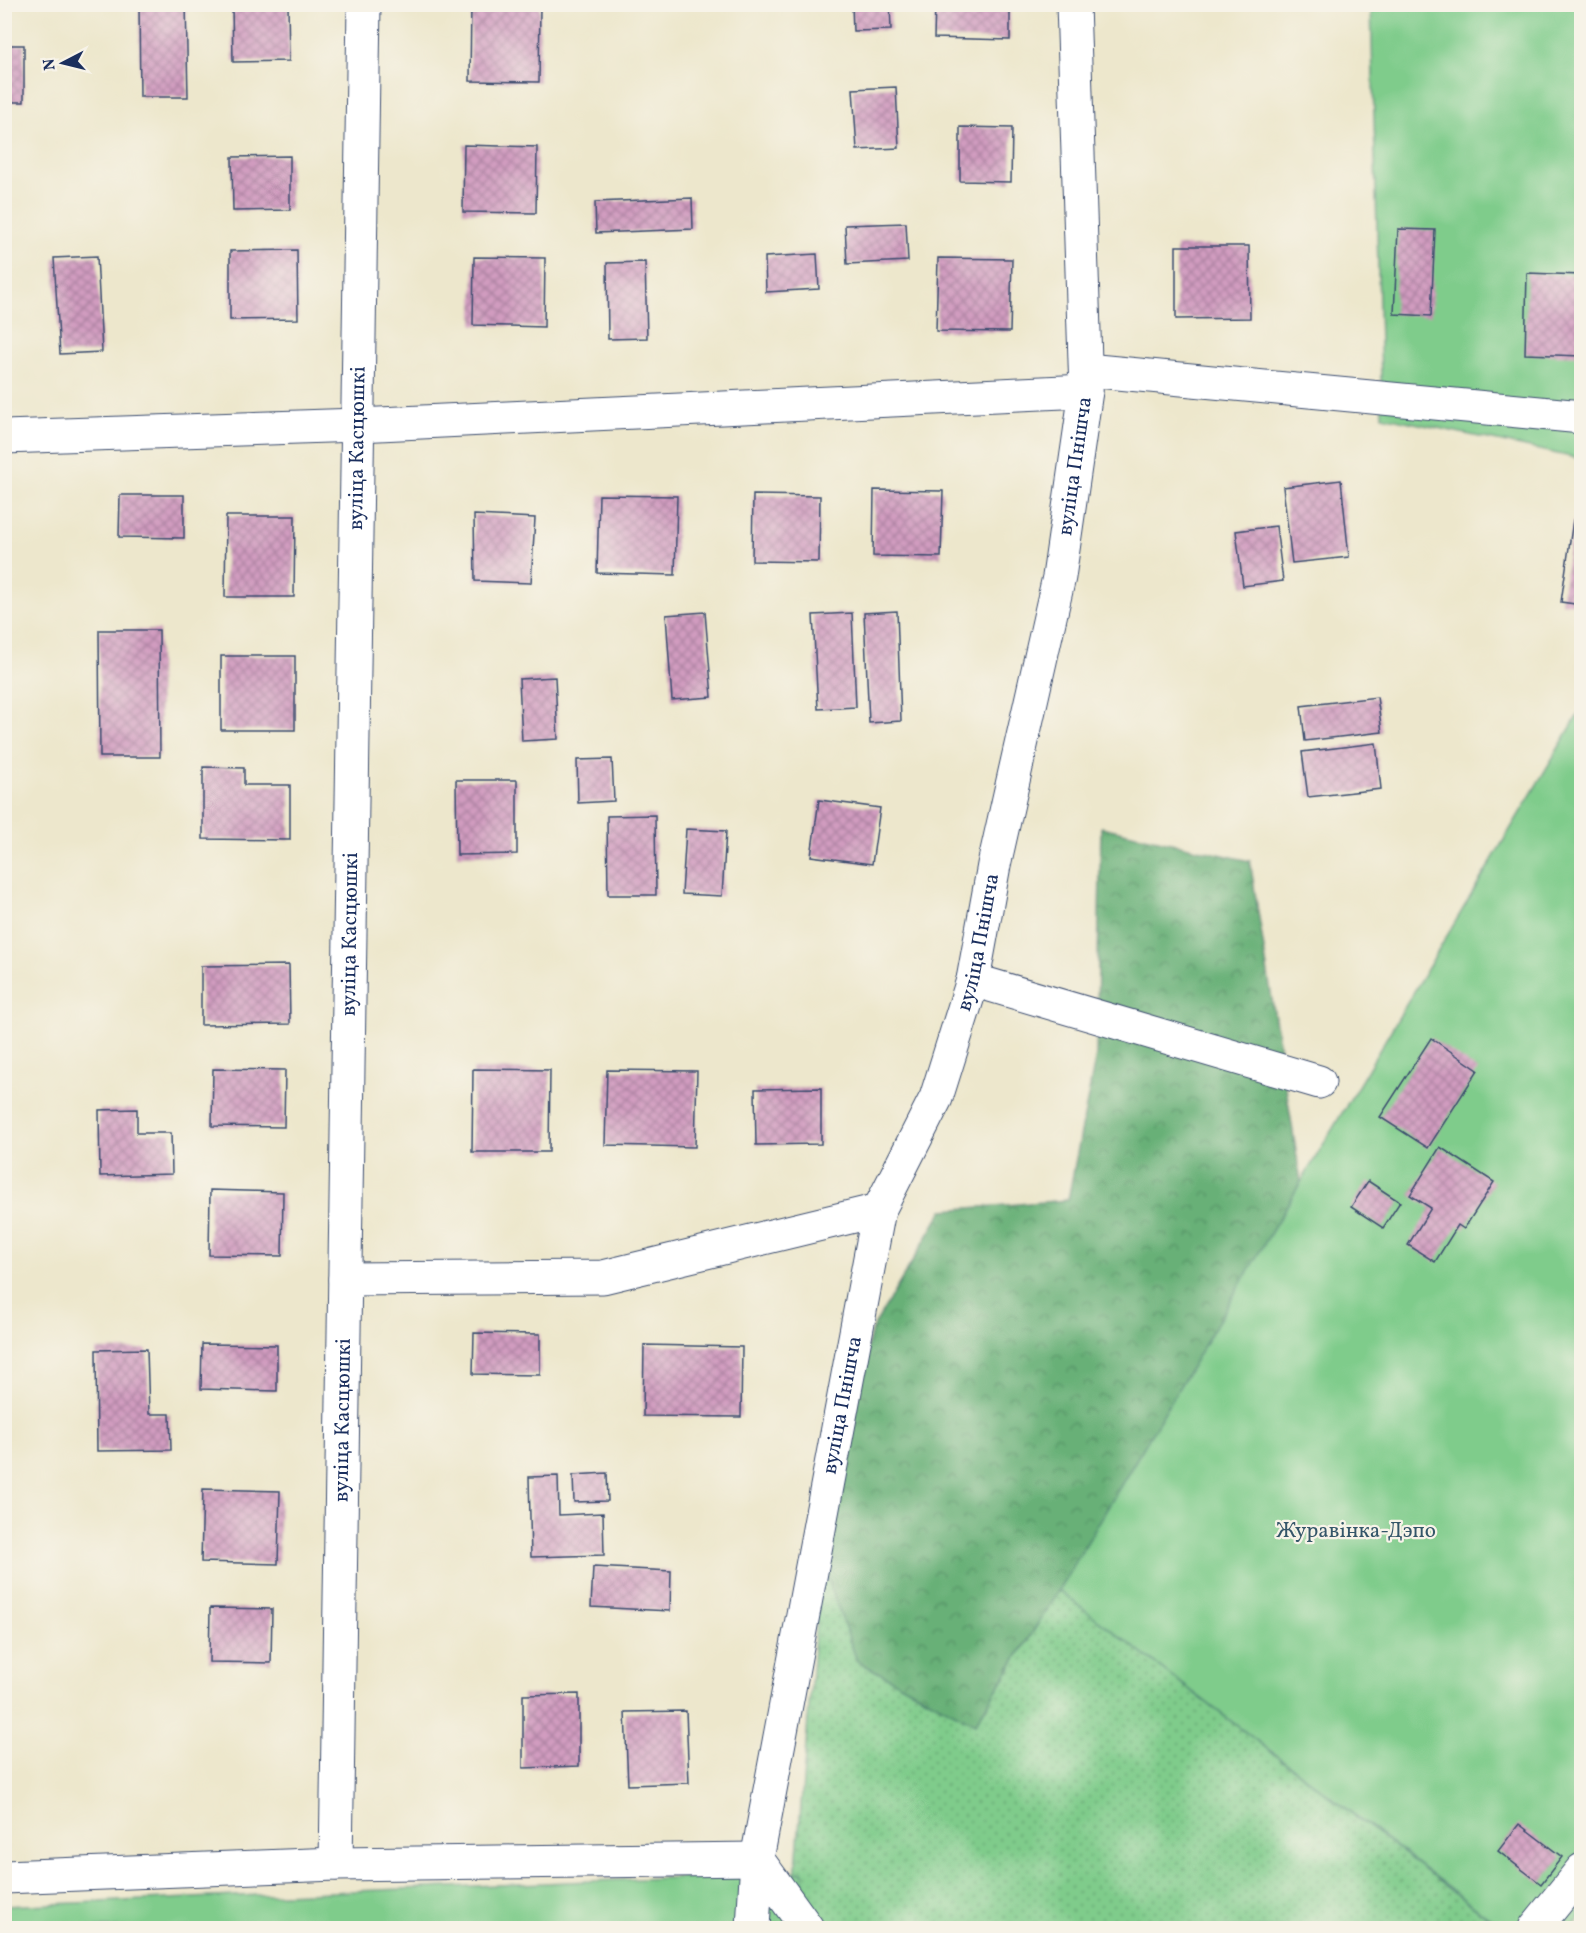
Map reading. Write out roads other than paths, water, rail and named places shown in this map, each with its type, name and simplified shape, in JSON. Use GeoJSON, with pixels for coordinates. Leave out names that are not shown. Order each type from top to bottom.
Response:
{"type":"FeatureCollection","features":[{"type":"Feature","properties":{"kind":"street","name":"вуліца Касцюшкі"},"geometry":{"type":"LineString","coordinates":[[336,1864],[364,4]]}},
{"type":"Feature","properties":{"kind":"street","name":"вуліца Пнішча"},"geometry":{"type":"LineString","coordinates":[[753,1929],[757,1858],[879,1210],[936,1098],[973,981],[994,865],[1059,577],[1086,380],[1073,4]]}},
{"type":"Feature","properties":{"kind":"street"},"geometry":{"type":"LineString","coordinates":[[4,437],[358,424],[1086,380],[1581,417]]}},
{"type":"Feature","properties":{"kind":"street"},"geometry":{"type":"LineString","coordinates":[[973,981],[1319,1082]]}},
{"type":"Feature","properties":{"kind":"street"},"geometry":{"type":"LineString","coordinates":[[345,1279],[603,1277],[879,1210]]}},
{"type":"Feature","properties":{"kind":"street"},"geometry":{"type":"LineString","coordinates":[[4,1877],[336,1864],[757,1858],[807,1929]]}},
{"type":"Feature","properties":{"kind":"street"},"geometry":{"type":"LineString","coordinates":[[1535,1929],[1581,1870]]}},
{"type":"Feature","properties":{"kind":"park label","name":"Журавінка-Дэпо"},"geometry":{"type":"Point","coordinates":[1356,1531]}}]}
